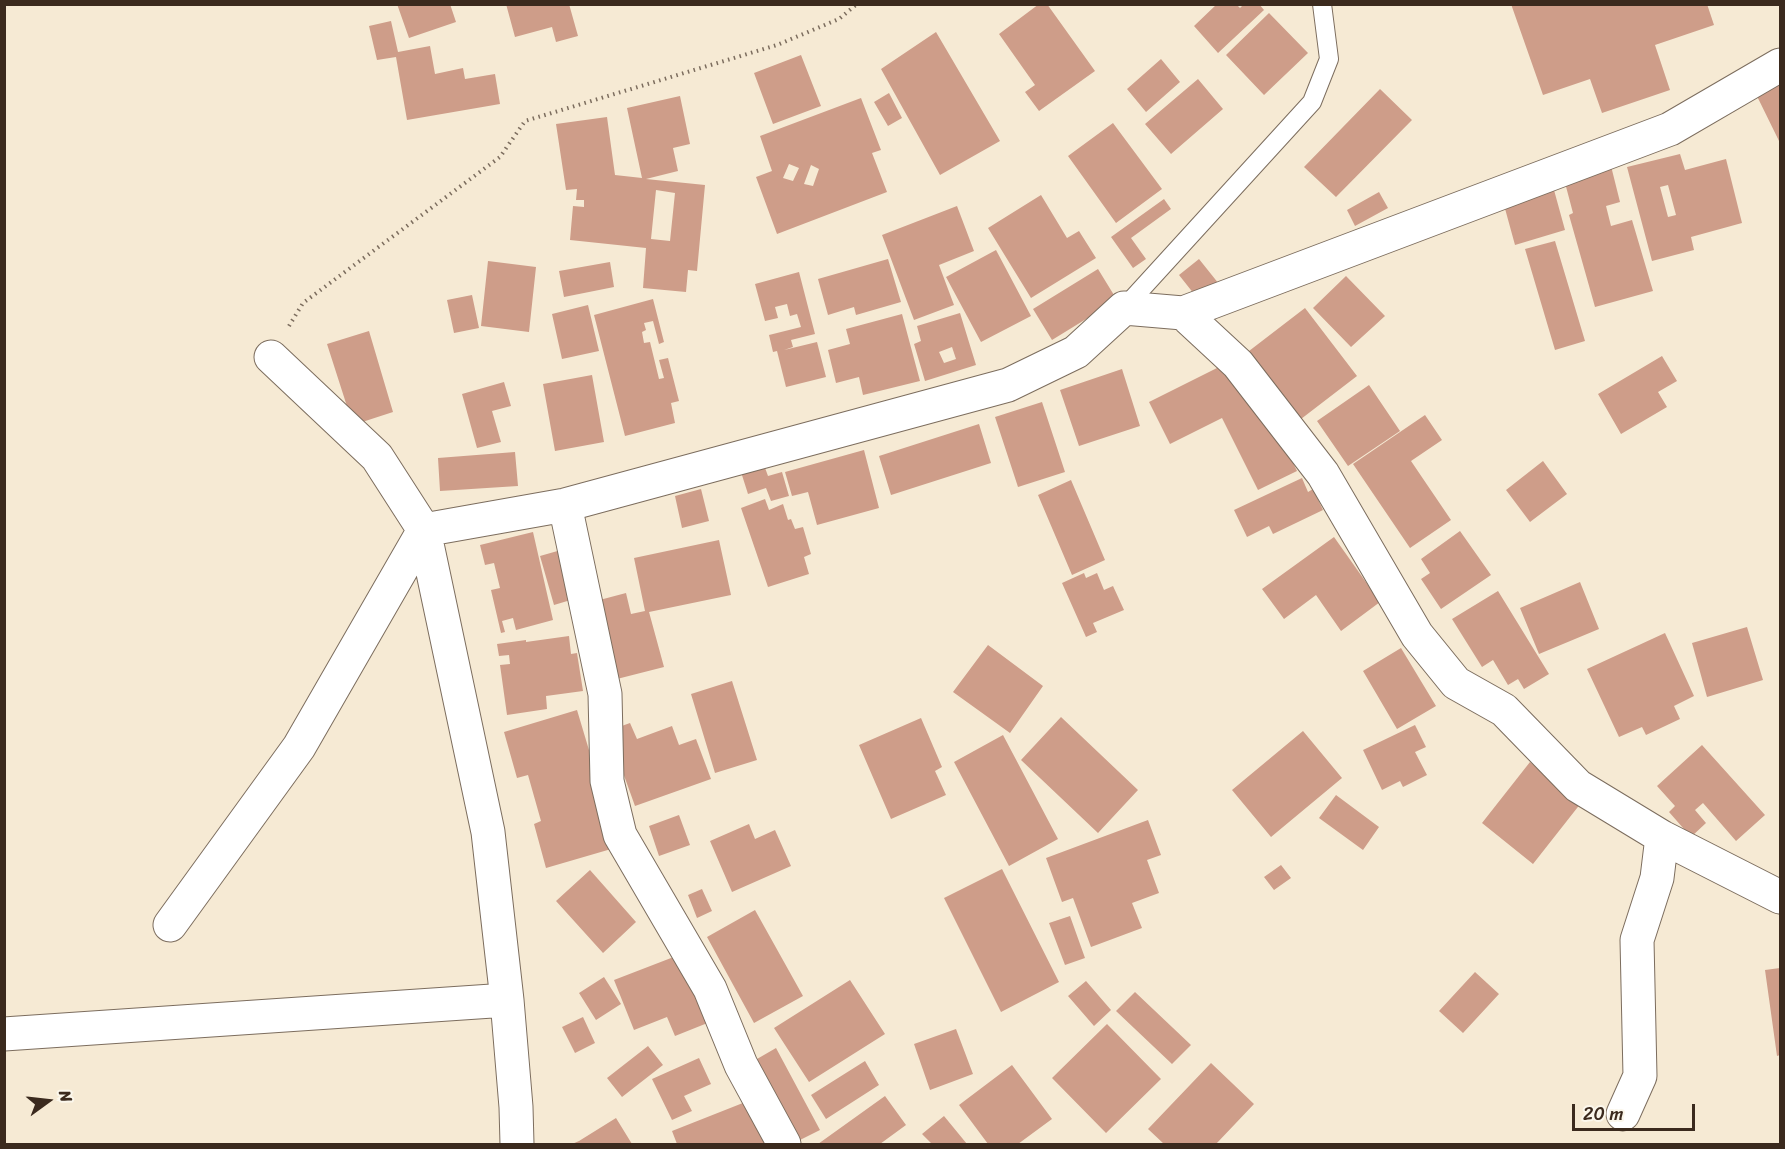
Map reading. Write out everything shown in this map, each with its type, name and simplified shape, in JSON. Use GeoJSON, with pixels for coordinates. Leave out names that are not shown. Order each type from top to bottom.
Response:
{"type":"FeatureCollection","features":[{"type":"Feature","properties":{"kind":"street"},"geometry":{"type":"LineString","coordinates":[[424,530],[565,505],[1008,385],[1076,352],[1124,308],[1183,312],[1670,129],[1780,65]]}},
{"type":"Feature","properties":{"kind":"street"},"geometry":{"type":"LineString","coordinates":[[1183,312],[1238,364],[1323,474],[1417,635],[1456,683],[1504,710],[1578,786],[1662,837],[1780,897]]}},
{"type":"Feature","properties":{"kind":"street"},"geometry":{"type":"LineString","coordinates":[[271,357],[377,457],[424,530],[488,832],[507,1000],[517,1144]]}},
{"type":"Feature","properties":{"kind":"street"},"geometry":{"type":"LineString","coordinates":[[565,505],[604,694],[607,781],[620,835],[710,989],[741,1065],[784,1144]]}},
{"type":"Feature","properties":{"kind":"street"},"geometry":{"type":"LineString","coordinates":[[170,925],[299,747],[424,530]]}},
{"type":"Feature","properties":{"kind":"street"},"geometry":{"type":"LineString","coordinates":[[1623,1114],[1640,1076],[1637,940],[1657,878],[1662,837]]}},
{"type":"Feature","properties":{"kind":"street"},"geometry":{"type":"LineString","coordinates":[[4,1034],[507,1000]]}},
{"type":"Feature","properties":{"kind":"lane"},"geometry":{"type":"LineString","coordinates":[[1124,308],[1312,102],[1329,59],[1322,4]]}},
{"type":"Feature","properties":{"kind":"path"},"geometry":{"type":"LineString","coordinates":[[271,357],[303,303],[500,157],[525,121],[777,45],[839,19],[857,4]]}},
{"type":"Feature","properties":{"kind":"building"},"geometry":{"type":"Polygon","coordinates":[[[397,4],[450,4],[456,22],[409,38],[397,4]]]}},
{"type":"Feature","properties":{"kind":"building"},"geometry":{"type":"Polygon","coordinates":[[[506,4],[569,4],[578,36],[556,42],[552,27],[515,37],[506,4]]]}},
{"type":"Feature","properties":{"kind":"building"},"geometry":{"type":"Polygon","coordinates":[[[1039,4],[1047,4],[1095,71],[1039,111],[1025,92],[1035,85],[999,34],[1039,4]]]}},
{"type":"Feature","properties":{"kind":"building"},"geometry":{"type":"Polygon","coordinates":[[[1217,4],[1236,4],[1240,8],[1244,4],[1259,4],[1264,10],[1218,53],[1194,26],[1217,4]]]}},
{"type":"Feature","properties":{"kind":"building"},"geometry":{"type":"Polygon","coordinates":[[[1511,4],[1707,4],[1714,25],[1655,45],[1670,90],[1602,113],[1590,79],[1543,95],[1511,4]]]}},
{"type":"Feature","properties":{"kind":"building"},"geometry":{"type":"Polygon","coordinates":[[[1269,13],[1308,53],[1264,95],[1226,55],[1269,13]]]}},
{"type":"Feature","properties":{"kind":"building"},"geometry":{"type":"Polygon","coordinates":[[[391,21],[398,52],[430,46],[435,74],[463,68],[465,79],[495,74],[500,104],[407,120],[396,57],[377,60],[369,26],[391,21]]]}},
{"type":"Feature","properties":{"kind":"building"},"geometry":{"type":"Polygon","coordinates":[[[936,32],[1000,141],[940,175],[881,69],[936,32]]]}},
{"type":"Feature","properties":{"kind":"building"},"geometry":{"type":"Polygon","coordinates":[[[801,55],[821,106],[773,124],[754,73],[801,55]]]}},
{"type":"Feature","properties":{"kind":"building"},"geometry":{"type":"Polygon","coordinates":[[[1161,59],[1180,82],[1146,112],[1127,89],[1161,59]]]}},
{"type":"Feature","properties":{"kind":"building"},"geometry":{"type":"Polygon","coordinates":[[[1780,74],[1780,143],[1753,88],[1780,74]]]}},
{"type":"Feature","properties":{"kind":"building"},"geometry":{"type":"Polygon","coordinates":[[[1198,79],[1223,109],[1171,154],[1145,124],[1198,79]]]}},
{"type":"Feature","properties":{"kind":"building"},"geometry":{"type":"Polygon","coordinates":[[[1380,89],[1412,120],[1336,197],[1304,167],[1380,89]]]}},
{"type":"Feature","properties":{"kind":"building"},"geometry":{"type":"Polygon","coordinates":[[[889,93],[902,118],[888,126],[874,102],[889,93]]]}},
{"type":"Feature","properties":{"kind":"building"},"geometry":{"type":"Polygon","coordinates":[[[680,96],[690,144],[673,148],[678,171],[646,179],[705,185],[697,271],[688,270],[686,292],[643,288],[646,248],[570,240],[573,206],[584,207],[584,200],[576,200],[577,189],[566,190],[556,124],[607,117],[615,175],[642,178],[627,108],[680,96]],[[656,190],[651,239],[670,241],[675,193],[656,190]]]}},
{"type":"Feature","properties":{"kind":"building"},"geometry":{"type":"Polygon","coordinates":[[[861,98],[881,150],[872,153],[887,192],[777,234],[756,177],[772,171],[760,136],[861,98]],[[789,164],[783,178],[793,181],[799,168],[789,164]],[[811,165],[804,184],[813,186],[819,169],[811,165]]]}},
{"type":"Feature","properties":{"kind":"building"},"geometry":{"type":"Polygon","coordinates":[[[1113,123],[1162,189],[1116,223],[1068,156],[1113,123]]]}},
{"type":"Feature","properties":{"kind":"building"},"geometry":{"type":"Polygon","coordinates":[[[1680,154],[1685,170],[1726,159],[1742,223],[1691,237],[1694,250],[1652,261],[1627,167],[1680,154]],[[1668,185],[1660,187],[1668,217],[1676,215],[1668,185]]]}},
{"type":"Feature","properties":{"kind":"building"},"geometry":{"type":"Polygon","coordinates":[[[1611,166],[1620,202],[1606,206],[1611,226],[1632,220],[1653,291],[1595,307],[1569,215],[1573,213],[1564,179],[1611,166]]]}},
{"type":"Feature","properties":{"kind":"building"},"geometry":{"type":"Polygon","coordinates":[[[1554,190],[1565,230],[1515,245],[1504,205],[1554,190]]]}},
{"type":"Feature","properties":{"kind":"building"},"geometry":{"type":"Polygon","coordinates":[[[1379,192],[1388,208],[1355,226],[1347,210],[1379,192]]]}},
{"type":"Feature","properties":{"kind":"building"},"geometry":{"type":"Polygon","coordinates":[[[1041,195],[1067,238],[1079,231],[1096,258],[1031,298],[988,228],[1041,195]]]}},
{"type":"Feature","properties":{"kind":"building"},"geometry":{"type":"Polygon","coordinates":[[[1164,199],[1171,209],[1131,238],[1146,259],[1133,268],[1111,237],[1164,199]]]}},
{"type":"Feature","properties":{"kind":"building"},"geometry":{"type":"Polygon","coordinates":[[[957,206],[974,251],[939,265],[954,305],[914,320],[882,235],[957,206]]]}},
{"type":"Feature","properties":{"kind":"building"},"geometry":{"type":"Polygon","coordinates":[[[1555,241],[1585,341],[1555,350],[1525,249],[1555,241]]]}},
{"type":"Feature","properties":{"kind":"building"},"geometry":{"type":"Polygon","coordinates":[[[996,250],[1031,316],[981,342],[946,277],[996,250]]]}},
{"type":"Feature","properties":{"kind":"building"},"geometry":{"type":"Polygon","coordinates":[[[888,259],[901,302],[856,315],[854,307],[828,315],[818,279],[888,259]]]}},
{"type":"Feature","properties":{"kind":"building"},"geometry":{"type":"Polygon","coordinates":[[[1199,259],[1223,289],[1202,304],[1179,275],[1199,259]]]}},
{"type":"Feature","properties":{"kind":"building"},"geometry":{"type":"Polygon","coordinates":[[[488,261],[536,267],[529,332],[481,326],[488,261]]]}},
{"type":"Feature","properties":{"kind":"building"},"geometry":{"type":"Polygon","coordinates":[[[610,262],[614,287],[564,297],[559,271],[610,262]]]}},
{"type":"Feature","properties":{"kind":"building"},"geometry":{"type":"Polygon","coordinates":[[[1098,269],[1117,300],[1052,340],[1033,309],[1098,269]]]}},
{"type":"Feature","properties":{"kind":"building"},"geometry":{"type":"Polygon","coordinates":[[[799,272],[815,334],[791,340],[793,347],[784,350],[817,342],[826,377],[786,387],[777,351],[773,352],[769,335],[801,327],[797,314],[790,316],[787,304],[775,307],[778,318],[765,321],[755,284],[799,272]]]}},
{"type":"Feature","properties":{"kind":"building"},"geometry":{"type":"Polygon","coordinates":[[[1346,276],[1385,316],[1351,347],[1313,308],[1346,276]]]}},
{"type":"Feature","properties":{"kind":"building"},"geometry":{"type":"Polygon","coordinates":[[[472,295],[479,328],[454,333],[447,300],[472,295]]]}},
{"type":"Feature","properties":{"kind":"building"},"geometry":{"type":"Polygon","coordinates":[[[653,299],[664,342],[659,344],[653,321],[644,323],[646,330],[642,332],[644,343],[650,342],[659,379],[664,378],[659,360],[668,358],[679,401],[671,403],[675,423],[625,436],[594,315],[653,299]]]}},
{"type":"Feature","properties":{"kind":"building"},"geometry":{"type":"Polygon","coordinates":[[[588,305],[599,351],[562,359],[552,314],[588,305]]]}},
{"type":"Feature","properties":{"kind":"building"},"geometry":{"type":"Polygon","coordinates":[[[1305,308],[1357,376],[1301,419],[1249,351],[1305,308]]]}},
{"type":"Feature","properties":{"kind":"building"},"geometry":{"type":"Polygon","coordinates":[[[960,313],[976,365],[925,381],[914,344],[921,341],[917,326],[960,313]],[[952,347],[939,352],[944,363],[956,359],[952,347]]]}},
{"type":"Feature","properties":{"kind":"building"},"geometry":{"type":"Polygon","coordinates":[[[902,314],[920,381],[863,395],[859,377],[836,383],[828,350],[850,344],[846,329],[902,314]]]}},
{"type":"Feature","properties":{"kind":"building"},"geometry":{"type":"Polygon","coordinates":[[[369,331],[393,412],[353,425],[327,344],[369,331]]]}},
{"type":"Feature","properties":{"kind":"building"},"geometry":{"type":"Polygon","coordinates":[[[1662,356],[1677,381],[1658,392],[1667,407],[1621,434],[1598,394],[1662,356]]]}},
{"type":"Feature","properties":{"kind":"building"},"geometry":{"type":"Polygon","coordinates":[[[1225,364],[1241,396],[1251,392],[1263,401],[1297,471],[1258,490],[1222,418],[1170,444],[1149,402],[1225,364]]]}},
{"type":"Feature","properties":{"kind":"building"},"geometry":{"type":"Polygon","coordinates":[[[1122,369],[1140,426],[1079,446],[1060,390],[1122,369]]]}},
{"type":"Feature","properties":{"kind":"building"},"geometry":{"type":"Polygon","coordinates":[[[592,375],[604,442],[555,451],[543,384],[592,375]]]}},
{"type":"Feature","properties":{"kind":"building"},"geometry":{"type":"Polygon","coordinates":[[[504,382],[511,406],[492,411],[501,442],[477,448],[462,394],[504,382]]]}},
{"type":"Feature","properties":{"kind":"building"},"geometry":{"type":"Polygon","coordinates":[[[1369,385],[1400,431],[1348,466],[1317,421],[1369,385]]]}},
{"type":"Feature","properties":{"kind":"building"},"geometry":{"type":"Polygon","coordinates":[[[1042,402],[1065,472],[1018,487],[995,417],[1042,402]]]}},
{"type":"Feature","properties":{"kind":"building"},"geometry":{"type":"Polygon","coordinates":[[[1425,415],[1442,440],[1411,461],[1451,520],[1410,548],[1353,464],[1425,415]]]}},
{"type":"Feature","properties":{"kind":"building"},"geometry":{"type":"Polygon","coordinates":[[[979,424],[991,463],[891,495],[879,456],[979,424]]]}},
{"type":"Feature","properties":{"kind":"building"},"geometry":{"type":"Polygon","coordinates":[[[864,450],[879,508],[817,525],[808,492],[792,496],[785,472],[864,450]]]}},
{"type":"Feature","properties":{"kind":"building"},"geometry":{"type":"Polygon","coordinates":[[[515,452],[518,486],[440,491],[438,458],[515,452]]]}},
{"type":"Feature","properties":{"kind":"building"},"geometry":{"type":"Polygon","coordinates":[[[1543,461],[1567,494],[1530,522],[1506,490],[1543,461]]]}},
{"type":"Feature","properties":{"kind":"building"},"geometry":{"type":"Polygon","coordinates":[[[764,465],[768,476],[782,472],[789,496],[771,501],[766,488],[748,494],[741,472],[764,465]]]}},
{"type":"Feature","properties":{"kind":"building"},"geometry":{"type":"Polygon","coordinates":[[[1302,478],[1308,492],[1313,489],[1323,510],[1273,534],[1269,526],[1247,537],[1234,510],[1302,478]]]}},
{"type":"Feature","properties":{"kind":"building"},"geometry":{"type":"Polygon","coordinates":[[[1071,480],[1105,560],[1072,575],[1038,495],[1071,480]]]}},
{"type":"Feature","properties":{"kind":"building"},"geometry":{"type":"Polygon","coordinates":[[[701,489],[709,521],[682,528],[675,496],[701,489]]]}},
{"type":"Feature","properties":{"kind":"building"},"geometry":{"type":"Polygon","coordinates":[[[765,499],[769,510],[783,504],[788,520],[791,519],[795,529],[803,527],[811,554],[804,557],[809,574],[768,587],[741,508],[765,499]]]}},
{"type":"Feature","properties":{"kind":"building"},"geometry":{"type":"Polygon","coordinates":[[[1460,531],[1491,575],[1441,609],[1421,579],[1430,573],[1421,559],[1460,531]]]}},
{"type":"Feature","properties":{"kind":"building"},"geometry":{"type":"Polygon","coordinates":[[[533,532],[553,620],[516,630],[513,618],[502,621],[505,632],[501,633],[491,590],[500,588],[494,563],[485,565],[480,545],[533,532]]]}},
{"type":"Feature","properties":{"kind":"building"},"geometry":{"type":"Polygon","coordinates":[[[1334,537],[1380,602],[1341,631],[1316,595],[1284,619],[1262,589],[1334,537]]]}},
{"type":"Feature","properties":{"kind":"building"},"geometry":{"type":"Polygon","coordinates":[[[719,540],[731,595],[649,612],[664,667],[613,680],[592,602],[626,593],[631,614],[645,611],[634,558],[719,540]]]}},
{"type":"Feature","properties":{"kind":"building"},"geometry":{"type":"Polygon","coordinates":[[[561,550],[574,599],[554,605],[540,556],[561,550]]]}},
{"type":"Feature","properties":{"kind":"building"},"geometry":{"type":"Polygon","coordinates":[[[1084,573],[1086,578],[1097,573],[1104,590],[1113,586],[1124,610],[1093,623],[1097,632],[1086,637],[1062,583],[1084,573]]]}},
{"type":"Feature","properties":{"kind":"building"},"geometry":{"type":"Polygon","coordinates":[[[1580,582],[1599,629],[1539,654],[1520,608],[1580,582]]]}},
{"type":"Feature","properties":{"kind":"building"},"geometry":{"type":"Polygon","coordinates":[[[1498,591],[1549,674],[1524,689],[1518,679],[1508,685],[1493,660],[1482,667],[1452,619],[1498,591]]]}},
{"type":"Feature","properties":{"kind":"building"},"geometry":{"type":"Polygon","coordinates":[[[1747,627],[1763,680],[1707,697],[1692,643],[1747,627]]]}},
{"type":"Feature","properties":{"kind":"building"},"geometry":{"type":"Polygon","coordinates":[[[1665,633],[1694,696],[1674,706],[1680,719],[1646,735],[1642,727],[1619,737],[1587,669],[1665,633]]]}},
{"type":"Feature","properties":{"kind":"building"},"geometry":{"type":"Polygon","coordinates":[[[569,636],[571,654],[577,653],[583,691],[546,696],[547,709],[507,715],[500,665],[510,664],[509,655],[499,656],[497,644],[569,636]]]}},
{"type":"Feature","properties":{"kind":"building"},"geometry":{"type":"Polygon","coordinates":[[[988,645],[1043,686],[1010,733],[953,692],[988,645]]]}},
{"type":"Feature","properties":{"kind":"building"},"geometry":{"type":"Polygon","coordinates":[[[1401,648],[1436,706],[1397,729],[1363,671],[1401,648]]]}},
{"type":"Feature","properties":{"kind":"building"},"geometry":{"type":"Polygon","coordinates":[[[732,681],[757,760],[715,773],[691,694],[732,681]]]}},
{"type":"Feature","properties":{"kind":"building"},"geometry":{"type":"Polygon","coordinates":[[[577,710],[618,847],[546,868],[534,824],[541,821],[528,775],[517,778],[504,732],[577,710]]]}},
{"type":"Feature","properties":{"kind":"building"},"geometry":{"type":"Polygon","coordinates":[[[1061,717],[1138,790],[1098,833],[1021,760],[1061,717]]]}},
{"type":"Feature","properties":{"kind":"building"},"geometry":{"type":"Polygon","coordinates":[[[921,718],[942,767],[935,771],[946,795],[891,819],[859,745],[921,718]]]}},
{"type":"Feature","properties":{"kind":"building"},"geometry":{"type":"Polygon","coordinates":[[[630,723],[637,739],[672,726],[679,745],[696,739],[711,779],[635,806],[608,731],[630,723]]]}},
{"type":"Feature","properties":{"kind":"building"},"geometry":{"type":"Polygon","coordinates":[[[1415,725],[1426,747],[1415,752],[1427,775],[1403,787],[1400,781],[1382,790],[1363,750],[1415,725]]]}},
{"type":"Feature","properties":{"kind":"building"},"geometry":{"type":"Polygon","coordinates":[[[1303,731],[1342,778],[1271,837],[1232,790],[1303,731]]]}},
{"type":"Feature","properties":{"kind":"building"},"geometry":{"type":"Polygon","coordinates":[[[1003,735],[1058,839],[1009,866],[954,762],[1003,735]]]}},
{"type":"Feature","properties":{"kind":"building"},"geometry":{"type":"Polygon","coordinates":[[[1702,745],[1765,815],[1736,841],[1703,803],[1695,810],[1706,823],[1691,837],[1669,812],[1675,806],[1657,786],[1702,745]]]}},
{"type":"Feature","properties":{"kind":"building"},"geometry":{"type":"Polygon","coordinates":[[[1530,762],[1581,803],[1533,864],[1482,823],[1530,762]]]}},
{"type":"Feature","properties":{"kind":"building"},"geometry":{"type":"Polygon","coordinates":[[[1336,795],[1379,827],[1363,850],[1319,818],[1336,795]]]}},
{"type":"Feature","properties":{"kind":"building"},"geometry":{"type":"Polygon","coordinates":[[[679,815],[690,845],[659,856],[649,826],[679,815]]]}},
{"type":"Feature","properties":{"kind":"building"},"geometry":{"type":"Polygon","coordinates":[[[1148,820],[1161,855],[1147,860],[1159,893],[1132,903],[1142,928],[1091,947],[1073,898],[1062,902],[1046,858],[1148,820]]]}},
{"type":"Feature","properties":{"kind":"building"},"geometry":{"type":"Polygon","coordinates":[[[749,824],[755,839],[775,830],[791,866],[732,892],[710,841],[749,824]]]}},
{"type":"Feature","properties":{"kind":"building"},"geometry":{"type":"Polygon","coordinates":[[[1281,865],[1291,878],[1274,890],[1264,877],[1281,865]]]}},
{"type":"Feature","properties":{"kind":"building"},"geometry":{"type":"Polygon","coordinates":[[[1002,869],[1059,982],[1001,1012],[944,898],[1002,869]]]}},
{"type":"Feature","properties":{"kind":"building"},"geometry":{"type":"Polygon","coordinates":[[[590,870],[636,922],[603,953],[556,901],[590,870]]]}},
{"type":"Feature","properties":{"kind":"building"},"geometry":{"type":"Polygon","coordinates":[[[702,889],[712,911],[697,918],[688,895],[702,889]]]}},
{"type":"Feature","properties":{"kind":"building"},"geometry":{"type":"Polygon","coordinates":[[[755,910],[803,996],[754,1023],[707,937],[755,910]]]}},
{"type":"Feature","properties":{"kind":"building"},"geometry":{"type":"Polygon","coordinates":[[[1070,916],[1085,958],[1065,965],[1049,923],[1070,916]]]}},
{"type":"Feature","properties":{"kind":"building"},"geometry":{"type":"Polygon","coordinates":[[[684,953],[710,1022],[675,1036],[667,1017],[634,1030],[614,980],[684,953]]]}},
{"type":"Feature","properties":{"kind":"building"},"geometry":{"type":"Polygon","coordinates":[[[1780,968],[1780,1055],[1777,1056],[1765,970],[1780,968]]]}},
{"type":"Feature","properties":{"kind":"building"},"geometry":{"type":"Polygon","coordinates":[[[1475,972],[1499,994],[1463,1033],[1439,1011],[1475,972]]]}},
{"type":"Feature","properties":{"kind":"building"},"geometry":{"type":"Polygon","coordinates":[[[604,977],[621,1004],[596,1020],[579,993],[604,977]]]}},
{"type":"Feature","properties":{"kind":"building"},"geometry":{"type":"Polygon","coordinates":[[[850,980],[885,1034],[809,1082],[774,1028],[850,980]]]}},
{"type":"Feature","properties":{"kind":"building"},"geometry":{"type":"Polygon","coordinates":[[[1086,981],[1111,1010],[1094,1026],[1068,996],[1086,981]]]}},
{"type":"Feature","properties":{"kind":"building"},"geometry":{"type":"Polygon","coordinates":[[[1135,992],[1191,1045],[1172,1064],[1116,1011],[1135,992]]]}},
{"type":"Feature","properties":{"kind":"building"},"geometry":{"type":"Polygon","coordinates":[[[583,1017],[595,1043],[575,1053],[562,1027],[583,1017]]]}},
{"type":"Feature","properties":{"kind":"building"},"geometry":{"type":"Polygon","coordinates":[[[1107,1024],[1161,1079],[1106,1133],[1052,1078],[1107,1024]]]}},
{"type":"Feature","properties":{"kind":"building"},"geometry":{"type":"Polygon","coordinates":[[[956,1029],[973,1074],[930,1090],[914,1044],[956,1029]]]}},
{"type":"Feature","properties":{"kind":"building"},"geometry":{"type":"Polygon","coordinates":[[[648,1046],[663,1065],[622,1097],[607,1078],[648,1046]]]}},
{"type":"Feature","properties":{"kind":"building"},"geometry":{"type":"Polygon","coordinates":[[[776,1048],[820,1130],[800,1140],[757,1059],[776,1048]]]}},
{"type":"Feature","properties":{"kind":"building"},"geometry":{"type":"Polygon","coordinates":[[[699,1058],[711,1084],[684,1096],[692,1111],[672,1120],[652,1079],[699,1058]]]}},
{"type":"Feature","properties":{"kind":"building"},"geometry":{"type":"Polygon","coordinates":[[[865,1061],[879,1085],[826,1119],[811,1095],[865,1061]]]}},
{"type":"Feature","properties":{"kind":"building"},"geometry":{"type":"Polygon","coordinates":[[[1211,1063],[1254,1104],[1216,1144],[1164,1144],[1148,1129],[1211,1063]]]}},
{"type":"Feature","properties":{"kind":"building"},"geometry":{"type":"Polygon","coordinates":[[[1012,1065],[1052,1119],[1018,1144],[988,1144],[959,1105],[1012,1065]]]}},
{"type":"Feature","properties":{"kind":"building"},"geometry":{"type":"Polygon","coordinates":[[[885,1096],[906,1125],[880,1144],[818,1144],[885,1096]]]}},
{"type":"Feature","properties":{"kind":"building"},"geometry":{"type":"Polygon","coordinates":[[[753,1099],[771,1144],[677,1144],[672,1131],[753,1099]]]}},
{"type":"Feature","properties":{"kind":"building"},"geometry":{"type":"Polygon","coordinates":[[[944,1116],[967,1144],[932,1144],[922,1134],[944,1116]]]}},
{"type":"Feature","properties":{"kind":"building"},"geometry":{"type":"Polygon","coordinates":[[[616,1118],[632,1144],[572,1144],[579,1141],[616,1118]]]}}]}
